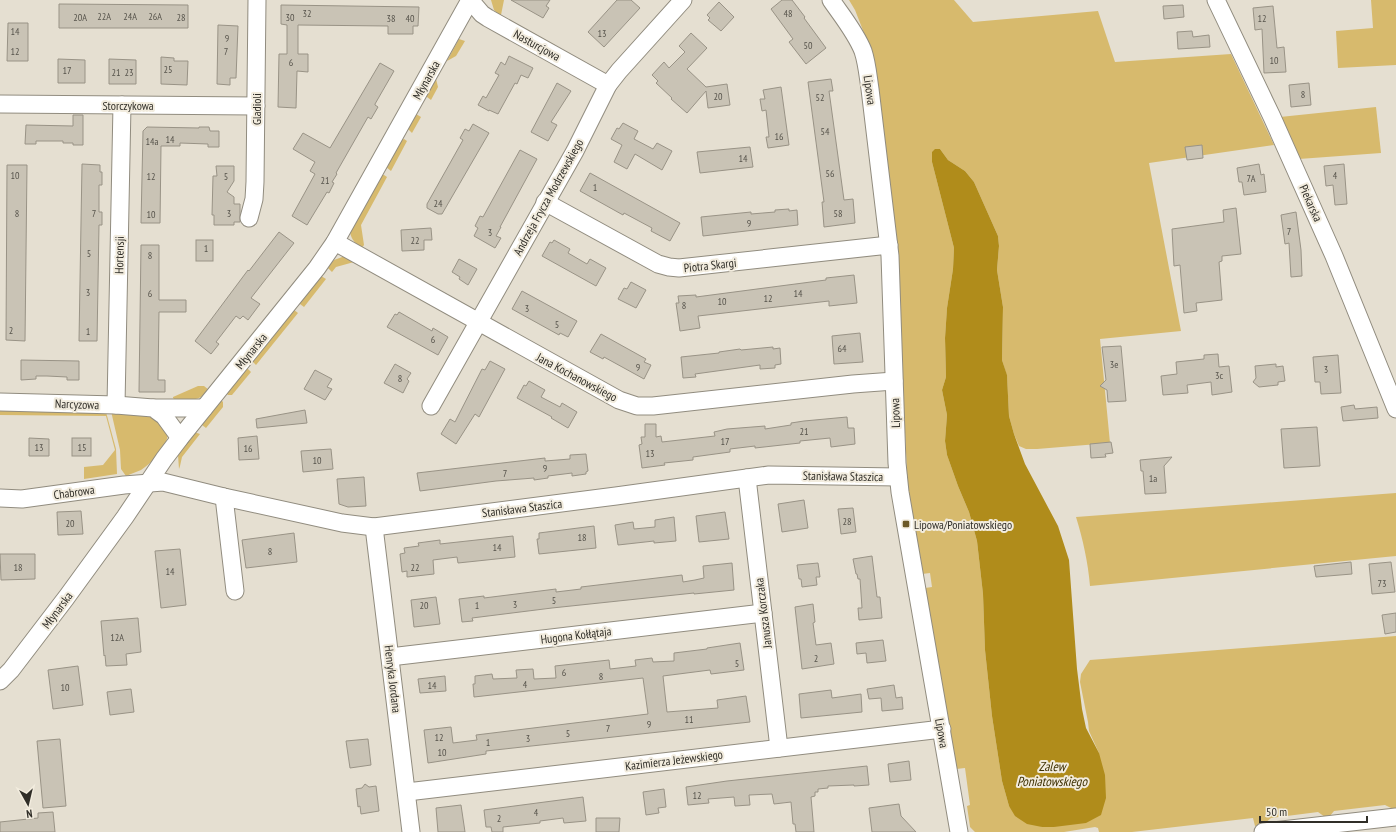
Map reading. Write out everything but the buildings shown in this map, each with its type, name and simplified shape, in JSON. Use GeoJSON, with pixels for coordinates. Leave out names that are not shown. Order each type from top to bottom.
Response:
{"type":"FeatureCollection","features":[{"type":"Feature","properties":{"kind":"street","name":"Gladioli"},"geometry":{"type":"LineString","coordinates":[[249,218],[254,199],[257,0]]}},
{"type":"Feature","properties":{"kind":"street","name":"Nasturcjowa"},"geometry":{"type":"LineString","coordinates":[[470,0],[482,14],[488,18],[608,85]]}},
{"type":"Feature","properties":{"kind":"street","name":"Młynarska"},"geometry":{"type":"LineString","coordinates":[[0,681],[11,670],[66,598],[180,438],[317,268],[335,242],[470,0]]}},
{"type":"Feature","properties":{"kind":"street","name":"Andrzeja Frycza Modrzewskiego"},"geometry":{"type":"LineString","coordinates":[[431,406],[575,151],[608,85],[683,0]]}},
{"type":"Feature","properties":{"kind":"street","name":"Lipowa"},"geometry":{"type":"LineString","coordinates":[[831,0],[856,37],[863,51],[866,64],[889,245],[898,477],[959,832]]}},
{"type":"Feature","properties":{"kind":"street","name":"Piekarska"},"geometry":{"type":"LineString","coordinates":[[1216,0],[1272,118],[1337,262],[1396,410]]}},
{"type":"Feature","properties":{"kind":"street","name":"Storczykowa"},"geometry":{"type":"LineString","coordinates":[[0,104],[256,106]]}},
{"type":"Feature","properties":{"kind":"street","name":"Hortensji"},"geometry":{"type":"LineString","coordinates":[[116,405],[122,105]]}},
{"type":"Feature","properties":{"kind":"street","name":"Piotra Skargi"},"geometry":{"type":"LineString","coordinates":[[546,202],[658,264],[669,267],[679,268],[889,245]]}},
{"type":"Feature","properties":{"kind":"street","name":"Jana Kochanowskiego"},"geometry":{"type":"LineString","coordinates":[[335,242],[619,400],[637,406],[653,406],[853,384],[894,381]]}},
{"type":"Feature","properties":{"kind":"street","name":"Narcyzowa"},"geometry":{"type":"LineString","coordinates":[[0,402],[116,405],[153,408],[204,408]]}},
{"type":"Feature","properties":{"kind":"street"},"geometry":{"type":"LineString","coordinates":[[153,408],[164,416],[180,438]]}},
{"type":"Feature","properties":{"kind":"street","name":"Stanisława Staszica"},"geometry":{"type":"LineString","coordinates":[[148,483],[163,482],[175,484],[224,497],[342,523],[374,527],[784,474],[898,477]]}},
{"type":"Feature","properties":{"kind":"street","name":"Janusza Korczaka"},"geometry":{"type":"LineString","coordinates":[[747,478],[779,748]]}},
{"type":"Feature","properties":{"kind":"street","name":"Chabrowa"},"geometry":{"type":"LineString","coordinates":[[0,498],[22,498],[148,483]]}},
{"type":"Feature","properties":{"kind":"street"},"geometry":{"type":"LineString","coordinates":[[224,497],[235,591]]}},
{"type":"Feature","properties":{"kind":"street","name":"Henryka Jordana"},"geometry":{"type":"LineString","coordinates":[[374,527],[411,832]]}},
{"type":"Feature","properties":{"kind":"street","name":"Hugona Kołłątaja"},"geometry":{"type":"LineString","coordinates":[[390,657],[763,614]]}},
{"type":"Feature","properties":{"kind":"street","name":"Kazimierza Jeżewskiego"},"geometry":{"type":"LineString","coordinates":[[407,792],[942,729]]}},
{"type":"Feature","properties":{"kind":"street"},"geometry":{"type":"LineString","coordinates":[[1263,832],[1396,817]]}},
{"type":"Feature","properties":{"kind":"shaded area"},"geometry":{"type":"Polygon","coordinates":[[[491,0],[504,0],[501,15],[555,45],[549,45],[494,16],[496,12],[491,0]]]}},
{"type":"Feature","properties":{"kind":"shaded area"},"geometry":{"type":"Polygon","coordinates":[[[849,0],[954,0],[973,22],[1098,11],[1115,62],[1231,54],[1274,145],[1149,163],[1181,331],[1100,339],[1110,443],[1037,449],[1026,449],[1019,446],[1009,416],[1007,376],[1002,360],[1003,307],[997,270],[999,246],[998,236],[974,182],[965,171],[948,160],[940,149],[932,162],[954,248],[945,338],[946,377],[942,390],[947,415],[945,441],[947,455],[969,512],[977,541],[983,594],[985,650],[992,716],[1002,781],[1009,806],[1042,827],[1054,827],[1099,753],[1089,731],[1080,682],[1081,674],[1090,660],[1396,636],[1396,809],[1391,810],[1391,808],[1385,805],[1334,811],[1329,817],[1325,817],[1318,812],[1271,818],[1264,824],[1255,826],[1253,818],[1132,832],[1099,832],[1098,828],[1095,827],[1064,832],[975,832],[970,827],[967,806],[970,805],[965,768],[956,769],[925,588],[932,587],[930,573],[922,574],[908,492],[900,332],[866,38],[855,10],[849,0]]]}},
{"type":"Feature","properties":{"kind":"shaded area"},"geometry":{"type":"Polygon","coordinates":[[[1371,0],[1396,0],[1396,65],[1338,68],[1336,31],[1373,28],[1371,0]]]}},
{"type":"Feature","properties":{"kind":"shaded area"},"geometry":{"type":"Polygon","coordinates":[[[459,39],[465,41],[456,56],[447,61],[459,39]]]}},
{"type":"Feature","properties":{"kind":"shaded area"},"geometry":{"type":"Polygon","coordinates":[[[436,79],[438,87],[431,100],[426,96],[436,79]]]}},
{"type":"Feature","properties":{"kind":"shaded area"},"geometry":{"type":"Polygon","coordinates":[[[1376,107],[1381,153],[1299,159],[1280,117],[1376,107]]]}},
{"type":"Feature","properties":{"kind":"shaded area"},"geometry":{"type":"Polygon","coordinates":[[[416,114],[421,117],[412,133],[408,129],[416,114]]]}},
{"type":"Feature","properties":{"kind":"shaded area"},"geometry":{"type":"Polygon","coordinates":[[[404,139],[407,141],[391,171],[386,167],[404,139]]]}},
{"type":"Feature","properties":{"kind":"shaded area"},"geometry":{"type":"Polygon","coordinates":[[[382,175],[387,177],[361,225],[364,245],[361,249],[353,239],[350,232],[382,175]]]}},
{"type":"Feature","properties":{"kind":"shaded area"},"geometry":{"type":"Polygon","coordinates":[[[345,256],[354,262],[336,267],[332,272],[327,267],[334,260],[345,256]]]}},
{"type":"Feature","properties":{"kind":"shaded area"},"geometry":{"type":"Polygon","coordinates":[[[321,276],[326,279],[304,307],[300,304],[300,302],[321,276]]]}},
{"type":"Feature","properties":{"kind":"shaded area"},"geometry":{"type":"Polygon","coordinates":[[[294,310],[298,313],[256,365],[252,361],[294,310]]]}},
{"type":"Feature","properties":{"kind":"shaded area"},"geometry":{"type":"Polygon","coordinates":[[[246,369],[251,372],[232,395],[228,395],[226,393],[246,369]]]}},
{"type":"Feature","properties":{"kind":"shaded area"},"geometry":{"type":"Polygon","coordinates":[[[198,386],[204,386],[209,390],[201,397],[194,400],[175,400],[173,398],[173,397],[198,386]]]}},
{"type":"Feature","properties":{"kind":"shaded area"},"geometry":{"type":"Polygon","coordinates":[[[221,400],[223,402],[223,407],[206,428],[202,425],[221,400]]]}},
{"type":"Feature","properties":{"kind":"shaded area"},"geometry":{"type":"Polygon","coordinates":[[[0,409],[106,412],[116,449],[117,474],[84,479],[84,467],[103,465],[115,450],[106,416],[0,415],[0,409]]]}},
{"type":"Feature","properties":{"kind":"shaded area"},"geometry":{"type":"Polygon","coordinates":[[[111,411],[156,417],[166,429],[167,440],[156,458],[141,470],[126,476],[121,469],[120,450],[111,411]]]}},
{"type":"Feature","properties":{"kind":"shaded area"},"geometry":{"type":"Polygon","coordinates":[[[194,432],[200,434],[182,457],[179,469],[178,455],[194,432]]]}},
{"type":"Feature","properties":{"kind":"shaded area"},"geometry":{"type":"Polygon","coordinates":[[[1396,493],[1396,556],[1090,586],[1085,551],[1076,517],[1396,493]]]}},
{"type":"Feature","properties":{"kind":"water","name":"Zalew Poniatowskiego"},"geometry":{"type":"Polygon","coordinates":[[[935,149],[940,149],[948,160],[965,171],[974,182],[998,236],[999,246],[997,270],[1003,307],[1002,360],[1007,375],[1009,416],[1025,464],[1058,526],[1069,560],[1077,669],[1082,709],[1086,728],[1099,753],[1105,775],[1106,798],[1101,815],[1086,823],[1054,827],[1042,827],[1027,824],[1015,816],[1009,806],[1002,781],[992,716],[985,650],[983,594],[977,541],[969,512],[947,455],[945,441],[947,415],[942,390],[946,377],[945,338],[954,248],[932,162],[932,152],[935,149]]]}},
{"type":"Feature","properties":{"kind":"place","name":"Lipowa/Poniatowskiego"},"geometry":{"type":"Point","coordinates":[906,524]}}]}
